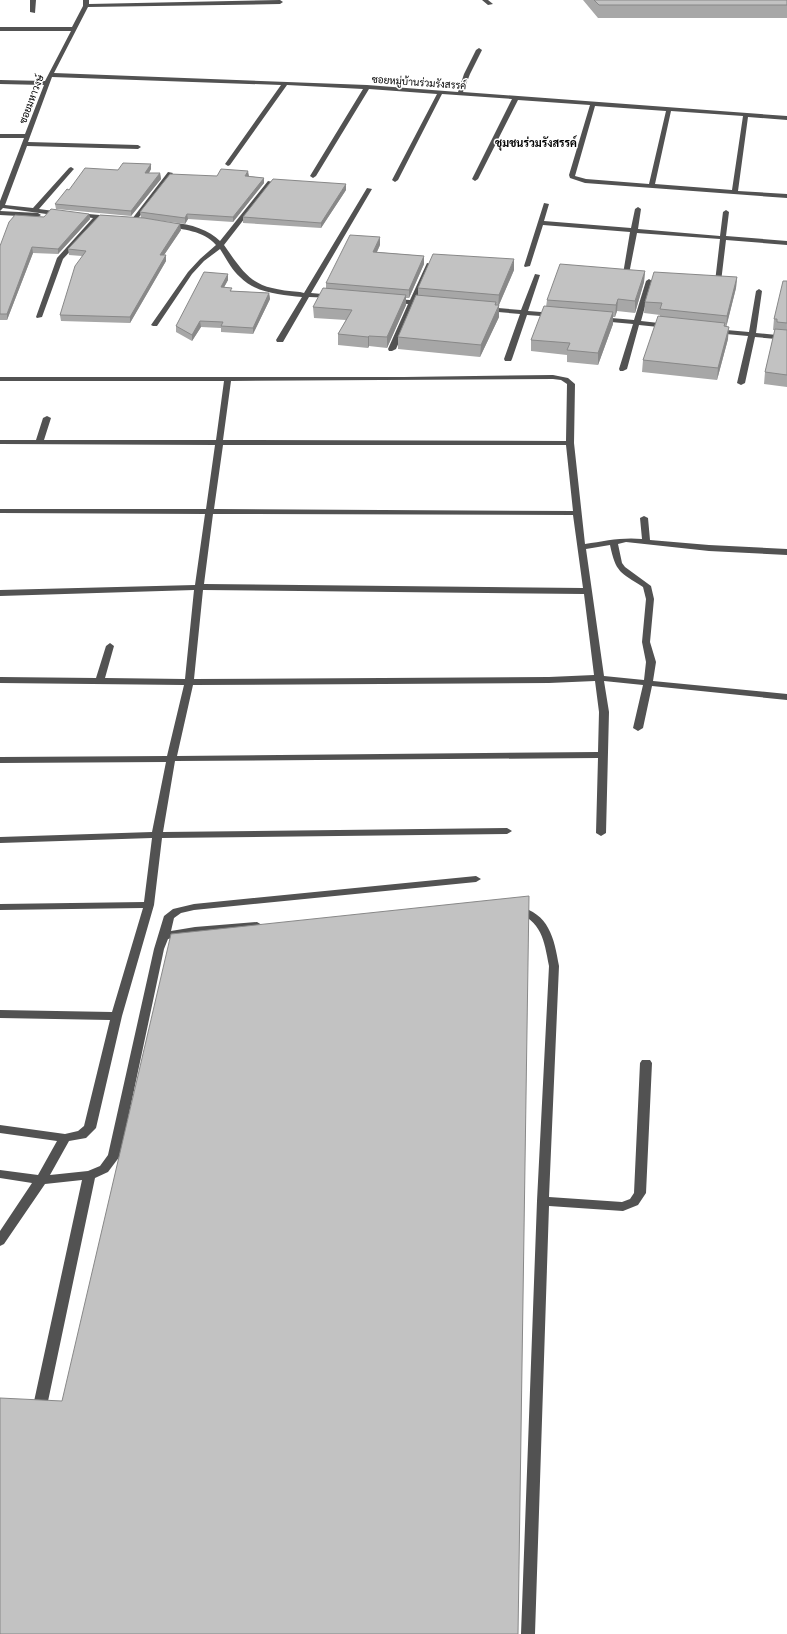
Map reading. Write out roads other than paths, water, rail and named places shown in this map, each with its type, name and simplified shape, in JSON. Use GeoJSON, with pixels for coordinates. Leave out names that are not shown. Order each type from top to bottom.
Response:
{"type":"FeatureCollection","features":[{"type":"Feature","properties":{"kind":"street"},"geometry":{"type":"LineString","coordinates":[[32,0],[33,12]]}},
{"type":"Feature","properties":{"kind":"street"},"geometry":{"type":"LineString","coordinates":[[86,3],[280,2]]}},
{"type":"Feature","properties":{"kind":"street","name":"ซอยมหาวงษ์"},"geometry":{"type":"LineString","coordinates":[[0,208],[50,75],[75,29],[86,3]]}},
{"type":"Feature","properties":{"kind":"street"},"geometry":{"type":"LineString","coordinates":[[0,29],[75,29]]}},
{"type":"Feature","properties":{"kind":"street"},"geometry":{"type":"LineString","coordinates":[[460,94],[467,74],[479,50]]}},
{"type":"Feature","properties":{"kind":"street","name":"ซอยหมู่บ้านร่วมรังสรรค์"},"geometry":{"type":"LineString","coordinates":[[50,75],[367,87],[787,118]]}},
{"type":"Feature","properties":{"kind":"street"},"geometry":{"type":"LineString","coordinates":[[0,82],[47,83]]}},
{"type":"Feature","properties":{"kind":"street"},"geometry":{"type":"LineString","coordinates":[[228,164],[285,84]]}},
{"type":"Feature","properties":{"kind":"street"},"geometry":{"type":"LineString","coordinates":[[313,176],[367,87]]}},
{"type":"Feature","properties":{"kind":"street"},"geometry":{"type":"LineString","coordinates":[[395,180],[440,93]]}},
{"type":"Feature","properties":{"kind":"street"},"geometry":{"type":"LineString","coordinates":[[475,180],[516,98]]}},
{"type":"Feature","properties":{"kind":"street"},"geometry":{"type":"LineString","coordinates":[[594,104],[572,178],[585,181],[787,196]]}},
{"type":"Feature","properties":{"kind":"street"},"geometry":{"type":"LineString","coordinates":[[652,186],[669,109]]}},
{"type":"Feature","properties":{"kind":"street"},"geometry":{"type":"LineString","coordinates":[[735,192],[746,114]]}},
{"type":"Feature","properties":{"kind":"street"},"geometry":{"type":"LineString","coordinates":[[0,136],[27,136]]}},
{"type":"Feature","properties":{"kind":"street"},"geometry":{"type":"LineString","coordinates":[[24,144],[138,147]]}},
{"type":"Feature","properties":{"kind":"street"},"geometry":{"type":"LineString","coordinates":[[36,209],[71,169]]}},
{"type":"Feature","properties":{"kind":"street"},"geometry":{"type":"LineString","coordinates":[[127,219],[170,173]]}},
{"type":"Feature","properties":{"kind":"street"},"geometry":{"type":"LineString","coordinates":[[155,325],[190,273],[202,260],[220,245],[270,182]]}},
{"type":"Feature","properties":{"kind":"street"},"geometry":{"type":"LineString","coordinates":[[280,340],[308,295],[369,189]]}},
{"type":"Feature","properties":{"kind":"street"},"geometry":{"type":"LineString","coordinates":[[527,266],[546,204]]}},
{"type":"Feature","properties":{"kind":"street"},"geometry":{"type":"LineString","coordinates":[[0,208],[36,209],[64,214],[142,221]]}},
{"type":"Feature","properties":{"kind":"street"},"geometry":{"type":"LineString","coordinates":[[0,208],[24,215],[64,214]]}},
{"type":"Feature","properties":{"kind":"street"},"geometry":{"type":"LineString","coordinates":[[626,274],[638,209]]}},
{"type":"Feature","properties":{"kind":"street"},"geometry":{"type":"LineString","coordinates":[[718,282],[726,212]]}},
{"type":"Feature","properties":{"kind":"street"},"geometry":{"type":"LineString","coordinates":[[39,317],[60,258],[98,217]]}},
{"type":"Feature","properties":{"kind":"street"},"geometry":{"type":"LineString","coordinates":[[157,223],[197,230],[210,237],[220,245],[239,273],[247,280],[259,286],[276,291],[340,297]]}},
{"type":"Feature","properties":{"kind":"street"},"geometry":{"type":"LineString","coordinates":[[541,223],[787,243]]}},
{"type":"Feature","properties":{"kind":"street"},"geometry":{"type":"LineString","coordinates":[[392,349],[411,302],[429,264]]}},
{"type":"Feature","properties":{"kind":"street"},"geometry":{"type":"LineString","coordinates":[[508,359],[537,275]]}},
{"type":"Feature","properties":{"kind":"street"},"geometry":{"type":"LineString","coordinates":[[623,369],[649,282]]}},
{"type":"Feature","properties":{"kind":"street"},"geometry":{"type":"LineString","coordinates":[[741,383],[752,335],[759,291]]}},
{"type":"Feature","properties":{"kind":"street"},"geometry":{"type":"LineString","coordinates":[[387,301],[434,304]]}},
{"type":"Feature","properties":{"kind":"street"},"geometry":{"type":"LineString","coordinates":[[479,308],[561,316]]}},
{"type":"Feature","properties":{"kind":"street"},"geometry":{"type":"LineString","coordinates":[[591,318],[674,326]]}},
{"type":"Feature","properties":{"kind":"street"},"geometry":{"type":"LineString","coordinates":[[705,330],[787,338]]}},
{"type":"Feature","properties":{"kind":"street"},"geometry":{"type":"LineString","coordinates":[[0,378],[553,377],[568,380],[571,384],[570,443],[577,513],[596,678],[604,712],[600,755],[600,833]]}},
{"type":"Feature","properties":{"kind":"street"},"geometry":{"type":"LineString","coordinates":[[0,1129],[65,1138],[82,1135],[90,1128],[116,1016],[149,905],[157,835],[171,759],[189,682],[199,587],[228,378]]}},
{"type":"Feature","properties":{"kind":"street"},"geometry":{"type":"LineString","coordinates":[[39,442],[47,418]]}},
{"type":"Feature","properties":{"kind":"street"},"geometry":{"type":"LineString","coordinates":[[0,442],[570,443]]}},
{"type":"Feature","properties":{"kind":"street"},"geometry":{"type":"LineString","coordinates":[[0,511],[577,513]]}},
{"type":"Feature","properties":{"kind":"street"},"geometry":{"type":"LineString","coordinates":[[644,518],[646,541]]}},
{"type":"Feature","properties":{"kind":"street"},"geometry":{"type":"LineString","coordinates":[[581,547],[626,540],[709,548],[787,552]]}},
{"type":"Feature","properties":{"kind":"street"},"geometry":{"type":"LineString","coordinates":[[613,541],[618,563],[622,569],[647,586],[650,599],[646,642],[650,662],[648,682],[638,728]]}},
{"type":"Feature","properties":{"kind":"street"},"geometry":{"type":"LineString","coordinates":[[0,593],[199,587],[587,591]]}},
{"type":"Feature","properties":{"kind":"street"},"geometry":{"type":"LineString","coordinates":[[100,681],[110,646]]}},
{"type":"Feature","properties":{"kind":"street"},"geometry":{"type":"LineString","coordinates":[[0,680],[189,682],[548,680],[596,678],[787,696]]}},
{"type":"Feature","properties":{"kind":"street"},"geometry":{"type":"LineString","coordinates":[[0,760],[556,754],[600,755]]}},
{"type":"Feature","properties":{"kind":"street"},"geometry":{"type":"LineString","coordinates":[[0,840],[157,835],[507,831]]}},
{"type":"Feature","properties":{"kind":"street"},"geometry":{"type":"LineString","coordinates":[[0,1174],[40,1180],[89,1175],[104,1169],[114,1156],[159,949],[169,916],[177,911],[194,907],[476,879]]}},
{"type":"Feature","properties":{"kind":"street"},"geometry":{"type":"LineString","coordinates":[[0,906],[149,905]]}},
{"type":"Feature","properties":{"kind":"street"},"geometry":{"type":"LineString","coordinates":[[507,907],[525,910],[542,923],[549,939],[554,966],[543,1201],[528,1634]]}},
{"type":"Feature","properties":{"kind":"street"},"geometry":{"type":"LineString","coordinates":[[164,936],[195,930],[265,924]]}},
{"type":"Feature","properties":{"kind":"street"},"geometry":{"type":"LineString","coordinates":[[0,1014],[116,1016]]}},
{"type":"Feature","properties":{"kind":"street"},"geometry":{"type":"LineString","coordinates":[[543,1201],[623,1207],[634,1202],[640,1193],[646,1063]]}},
{"type":"Feature","properties":{"kind":"street"},"geometry":{"type":"LineString","coordinates":[[0,1241],[40,1180],[65,1138]]}},
{"type":"Feature","properties":{"kind":"street"},"geometry":{"type":"LineString","coordinates":[[40,1406],[89,1175]]}},
{"type":"Feature","properties":{"kind":"district","name":"ชุมชนร่วมรังสรรค์"},"geometry":{"type":"Point","coordinates":[536,143]}}]}
